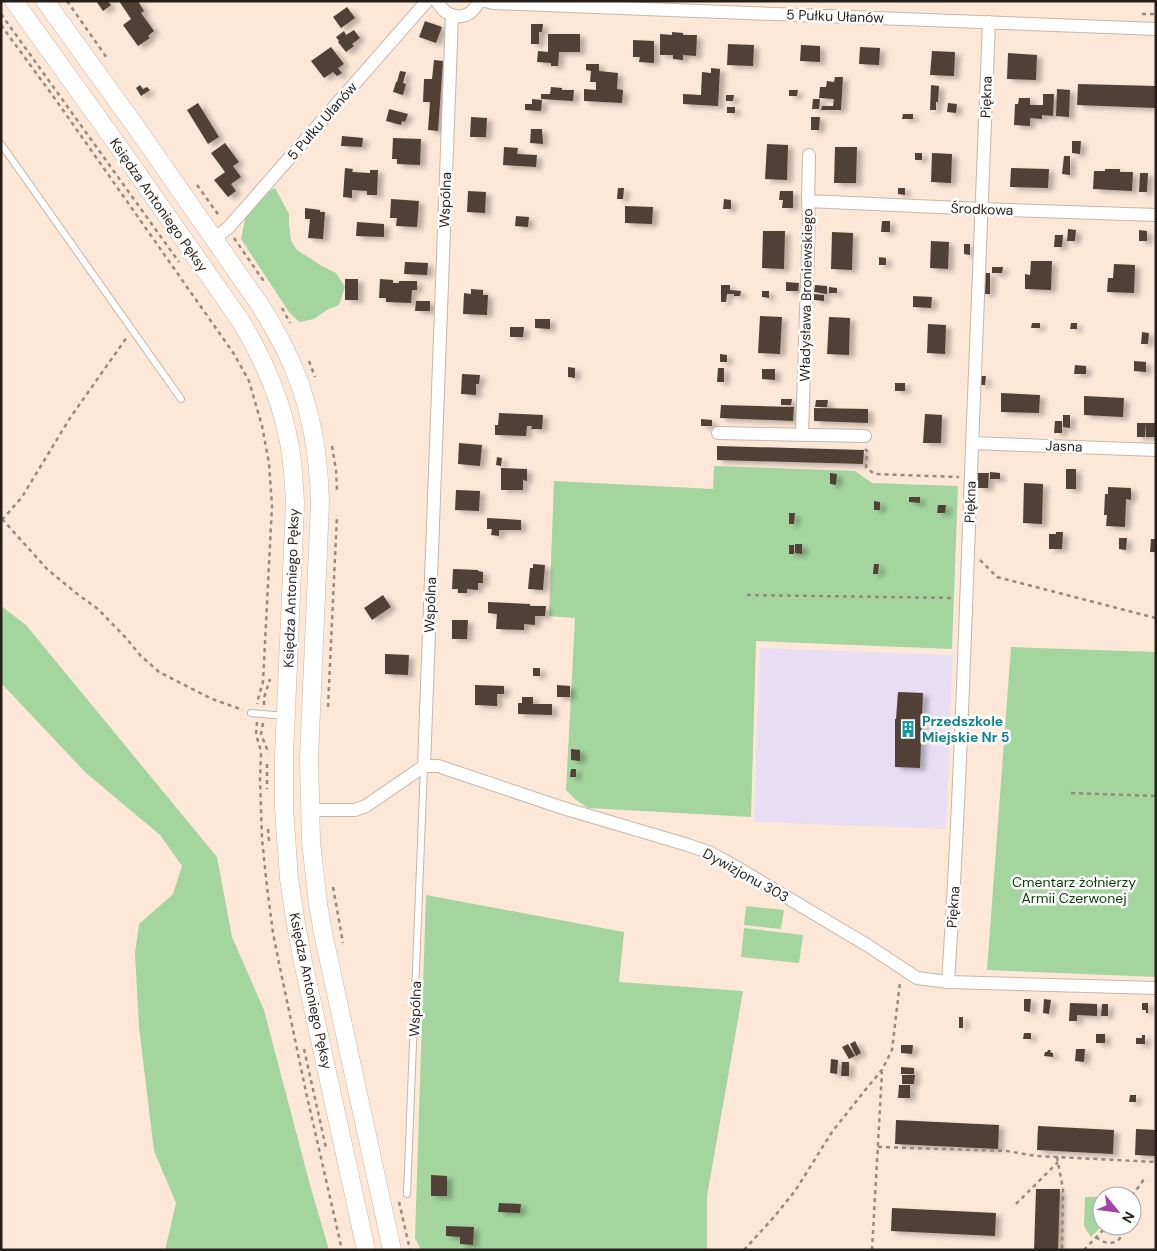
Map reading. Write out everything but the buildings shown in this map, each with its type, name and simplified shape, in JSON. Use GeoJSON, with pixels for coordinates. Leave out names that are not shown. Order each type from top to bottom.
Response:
{"type":"FeatureCollection","features":[{"type":"Feature","properties":{"kind":"main road","name":"Księdza Antoniego Pęksy"},"geometry":{"type":"LineString","coordinates":[[14,1],[240,320],[255,345],[272,381],[281,409],[290,442],[295,503],[284,756],[284,808],[290,879],[296,924],[366,1250]]}},
{"type":"Feature","properties":{"kind":"main road","name":"Księdza Antoniego Pęksy"},"geometry":{"type":"LineString","coordinates":[[45,1],[136,127],[260,305],[287,352],[304,396],[317,457],[320,503],[308,758],[314,873],[323,933],[392,1250]]}},
{"type":"Feature","properties":{"kind":"street","name":"5 Pułku Ułanów"},"geometry":{"type":"LineString","coordinates":[[214,239],[228,228],[427,1]]}},
{"type":"Feature","properties":{"kind":"street"},"geometry":{"type":"LineString","coordinates":[[437,1],[441,8],[452,16],[466,15],[472,12],[479,1]]}},
{"type":"Feature","properties":{"kind":"street","name":"5 Pułku Ułanów"},"geometry":{"type":"LineString","coordinates":[[485,1],[493,3],[1156,29]]}},
{"type":"Feature","properties":{"kind":"street","name":"Wspólna"},"geometry":{"type":"LineString","coordinates":[[424,766],[452,16]]}},
{"type":"Feature","properties":{"kind":"street","name":"Piękna"},"geometry":{"type":"LineString","coordinates":[[948,982],[963,710],[989,22]]}},
{"type":"Feature","properties":{"kind":"street","name":"Władysława Broniewskiego"},"geometry":{"type":"LineString","coordinates":[[802,435],[809,219],[809,155]]}},
{"type":"Feature","properties":{"kind":"street","name":"Środkowa"},"geometry":{"type":"LineString","coordinates":[[808,201],[1156,215]]}},
{"type":"Feature","properties":{"kind":"street"},"geometry":{"type":"LineString","coordinates":[[718,433],[865,436]]}},
{"type":"Feature","properties":{"kind":"street","name":"Jasna"},"geometry":{"type":"LineString","coordinates":[[972,443],[1156,450]]}},
{"type":"Feature","properties":{"kind":"street"},"geometry":{"type":"LineString","coordinates":[[310,810],[355,810],[366,806],[424,766]]}},
{"type":"Feature","properties":{"kind":"street","name":"Dywizjonu 303"},"geometry":{"type":"LineString","coordinates":[[424,766],[438,766],[563,808],[710,853],[867,945],[916,978],[948,982],[1156,988]]}},
{"type":"Feature","properties":{"kind":"lane"},"geometry":{"type":"LineString","coordinates":[[2,145],[181,399]]}},
{"type":"Feature","properties":{"kind":"lane"},"geometry":{"type":"LineString","coordinates":[[257,714],[286,716]]}},
{"type":"Feature","properties":{"kind":"lane","name":"Wspólna"},"geometry":{"type":"LineString","coordinates":[[407,1194],[424,766]]}},
{"type":"Feature","properties":{"kind":"path"},"geometry":{"type":"LineString","coordinates":[[1,14],[184,269]]}},
{"type":"Feature","properties":{"kind":"path"},"geometry":{"type":"LineString","coordinates":[[1,25],[229,346],[249,381],[262,426],[268,454],[272,506],[263,682],[258,698],[256,734],[261,755],[262,839],[273,933],[304,1083],[342,1250]]}},
{"type":"Feature","properties":{"kind":"path"},"geometry":{"type":"LineString","coordinates":[[132,330],[70,418],[22,497],[2,520],[47,569],[98,609],[126,638],[140,656],[159,672],[212,699],[257,714]]}},
{"type":"Feature","properties":{"kind":"path"},"geometry":{"type":"LineString","coordinates":[[865,436],[865,449],[867,450],[866,467],[874,474],[965,478]]}},
{"type":"Feature","properties":{"kind":"path"},"geometry":{"type":"LineString","coordinates":[[968,549],[997,577],[1156,618]]}},
{"type":"Feature","properties":{"kind":"path"},"geometry":{"type":"LineString","coordinates":[[747,595],[966,598]]}},
{"type":"Feature","properties":{"kind":"path"},"geometry":{"type":"LineString","coordinates":[[267,789],[267,749],[261,734],[257,714],[270,680],[271,671]]}},
{"type":"Feature","properties":{"kind":"path"},"geometry":{"type":"LineString","coordinates":[[1071,793],[1156,796]]}},
{"type":"Feature","properties":{"kind":"path"},"geometry":{"type":"LineString","coordinates":[[268,825],[269,844]]}},
{"type":"Feature","properties":{"kind":"path"},"geometry":{"type":"LineString","coordinates":[[744,1250],[795,1191],[832,1132],[882,1070],[892,1050],[902,968]]}},
{"type":"Feature","properties":{"kind":"path"},"geometry":{"type":"LineString","coordinates":[[304,1047],[327,1152]]}},
{"type":"Feature","properties":{"kind":"path"},"geometry":{"type":"LineString","coordinates":[[872,1250],[882,1070]]}},
{"type":"Feature","properties":{"kind":"path"},"geometry":{"type":"LineString","coordinates":[[878,1147],[1007,1151],[1036,1156],[1156,1162]]}},
{"type":"Feature","properties":{"kind":"path"},"geometry":{"type":"LineString","coordinates":[[1057,1157],[1063,1189],[1062,1250]]}},
{"type":"Feature","properties":{"kind":"path"},"geometry":{"type":"LineString","coordinates":[[1016,1204],[1058,1162]]}},
{"type":"Feature","properties":{"kind":"path"},"geometry":{"type":"LineString","coordinates":[[1139,1186],[1144,1179]]}},
{"type":"Feature","properties":{"kind":"path"},"geometry":{"type":"LineString","coordinates":[[1084,1250],[1096,1237],[1103,1242],[1114,1243],[1122,1236]]}},
{"type":"Feature","properties":{"kind":"shaded area"},"geometry":{"type":"Polygon","coordinates":[[[760,648],[953,655],[946,829],[754,822],[760,648]]]}},
{"type":"Feature","properties":{"kind":"green space"},"geometry":{"type":"Polygon","coordinates":[[[275,188],[289,214],[291,241],[297,250],[336,273],[345,287],[339,305],[327,310],[314,319],[299,322],[289,312],[241,239],[246,215],[269,191],[275,188]]]}},
{"type":"Feature","properties":{"kind":"green space"},"geometry":{"type":"Polygon","coordinates":[[[714,466],[855,471],[872,483],[958,486],[952,649],[756,641],[751,817],[588,808],[566,790],[575,618],[549,616],[554,481],[713,489],[714,466]]]}},
{"type":"Feature","properties":{"kind":"green space"},"geometry":{"type":"Polygon","coordinates":[[[1,606],[26,625],[217,857],[232,937],[264,1010],[329,1250],[165,1250],[176,1203],[154,1151],[139,1027],[135,953],[139,924],[173,894],[182,866],[160,835],[86,773],[1,683],[1,606]]]}},
{"type":"Feature","properties":{"kind":"green space","name":"Cmentarz żołnierzy Armii Czerwonej"},"geometry":{"type":"Polygon","coordinates":[[[1011,647],[1156,652],[1156,977],[987,970],[1011,647]]]}},
{"type":"Feature","properties":{"kind":"green space"},"geometry":{"type":"Polygon","coordinates":[[[426,895],[624,932],[619,982],[743,991],[707,1196],[707,1250],[421,1250],[415,1238],[426,895]]]}},
{"type":"Feature","properties":{"kind":"green space"},"geometry":{"type":"Polygon","coordinates":[[[746,906],[784,910],[781,929],[744,925],[746,906]]]}},
{"type":"Feature","properties":{"kind":"green space"},"geometry":{"type":"Polygon","coordinates":[[[744,928],[803,935],[799,963],[741,957],[744,928]]]}},
{"type":"Feature","properties":{"kind":"green space"},"geometry":{"type":"Polygon","coordinates":[[[1085,1197],[1092,1197],[1091,1237],[1084,1226],[1085,1197]]]}},
{"type":"Feature","properties":{"kind":"place","name":"Przedszkole Miejskie Nr 5"},"geometry":{"type":"Point","coordinates":[908,729]}}]}
